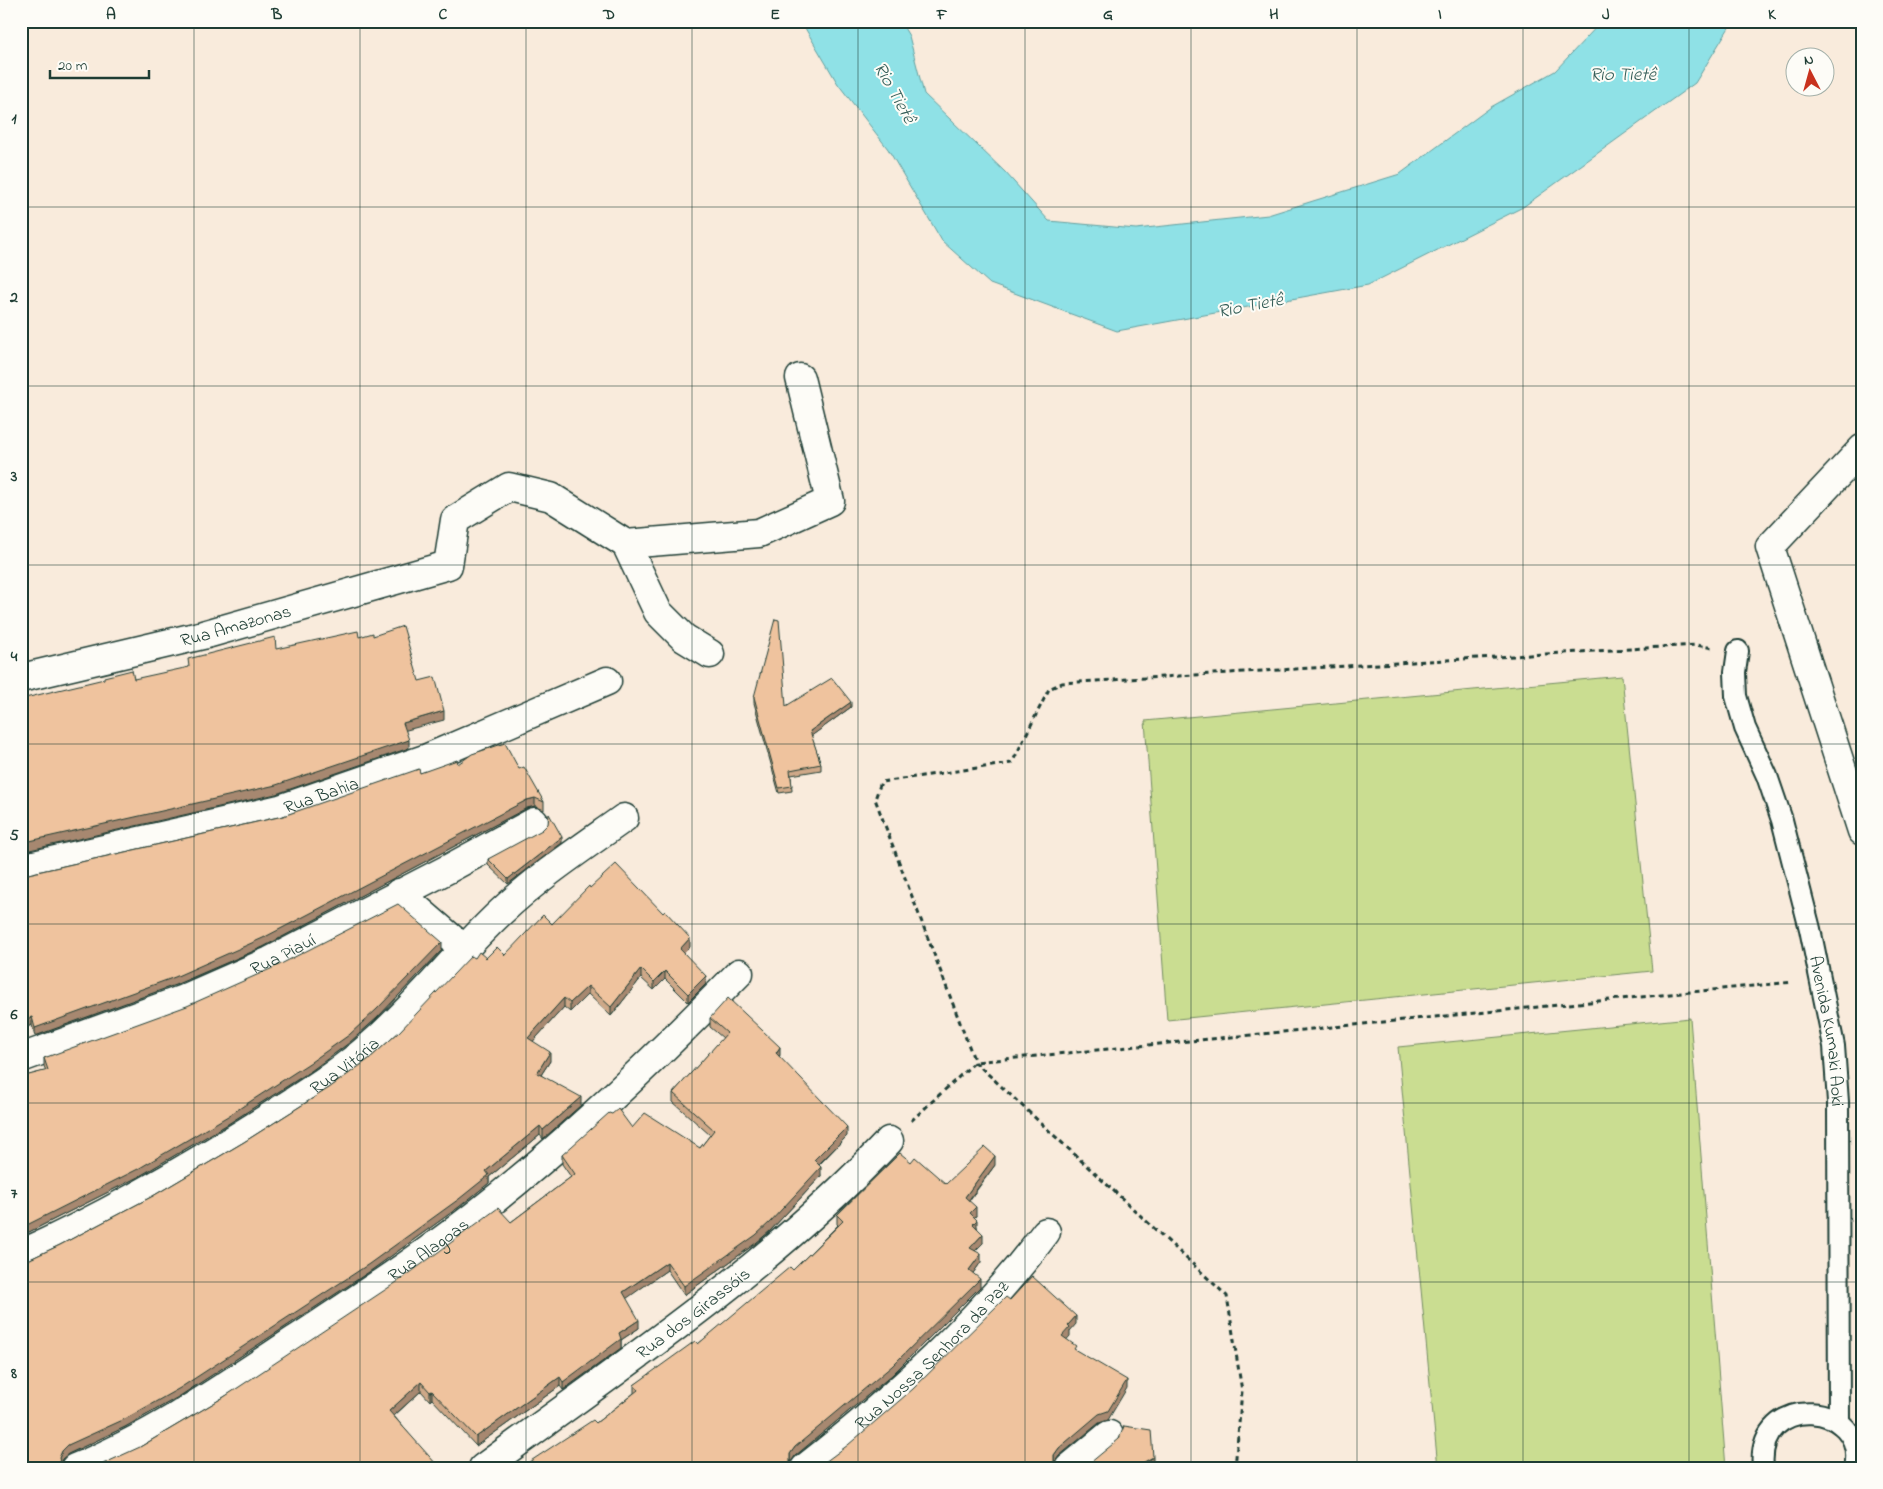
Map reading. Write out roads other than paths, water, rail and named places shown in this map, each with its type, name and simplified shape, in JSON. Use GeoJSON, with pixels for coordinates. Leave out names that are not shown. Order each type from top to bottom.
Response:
{"type":"FeatureCollection","features":[{"type":"Feature","properties":{"kind":"street"},"geometry":{"type":"LineString","coordinates":[[710,654],[684,638],[658,612],[626,544],[758,533],[830,501],[800,378]]}},
{"type":"Feature","properties":{"kind":"street"},"geometry":{"type":"LineString","coordinates":[[1862,449],[1770,547],[1862,832]]}},
{"type":"Feature","properties":{"kind":"street","name":"Rua Amazonas"},"geometry":{"type":"LineString","coordinates":[[21,678],[203,634],[448,565],[455,520],[509,487],[551,497],[626,544]]}},
{"type":"Feature","properties":{"kind":"street","name":"Rua Bahia"},"geometry":{"type":"LineString","coordinates":[[21,868],[280,808],[426,759],[607,681]]}},
{"type":"Feature","properties":{"kind":"street","name":"Rua Vitória"},"geometry":{"type":"LineString","coordinates":[[21,1254],[68,1233],[201,1160],[306,1093],[370,1047],[501,912],[541,878],[624,818]]}},
{"type":"Feature","properties":{"kind":"street","name":"Rua Piauí"},"geometry":{"type":"LineString","coordinates":[[21,1058],[181,1000],[270,961],[534,822]]}},
{"type":"Feature","properties":{"kind":"street"},"geometry":{"type":"LineString","coordinates":[[399,894],[464,949]]}},
{"type":"Feature","properties":{"kind":"street","name":"Rua Alagoas"},"geometry":{"type":"LineString","coordinates":[[74,1468],[152,1432],[214,1394],[428,1251],[558,1145],[659,1054],[739,973]]}},
{"type":"Feature","properties":{"kind":"street","name":"Rua dos Girassóis"},"geometry":{"type":"LineString","coordinates":[[483,1468],[735,1281],[818,1211],[888,1141]]}},
{"type":"Feature","properties":{"kind":"street","name":"Rua Nossa Senhora da Paz"},"geometry":{"type":"LineString","coordinates":[[805,1468],[912,1378],[979,1314],[1014,1274],[1046,1232]]}},
{"type":"Feature","properties":{"kind":"street"},"geometry":{"type":"LineString","coordinates":[[1069,1468],[1109,1435]]}},
{"type":"Feature","properties":{"kind":"lane","name":"Avenida Kumaki Aoki"},"geometry":{"type":"LineString","coordinates":[[1738,652],[1734,672],[1736,696],[1745,728],[1767,776],[1782,820],[1821,980],[1834,1046],[1838,1102],[1839,1423]]}},
{"type":"Feature","properties":{"kind":"lane"},"geometry":{"type":"LineString","coordinates":[[1763,1468],[1762,1456],[1765,1442],[1772,1429],[1784,1419],[1797,1413],[1812,1412],[1826,1415],[1839,1423],[1849,1434],[1854,1447],[1855,1468]]}},
{"type":"Feature","properties":{"kind":"water","name":"Rio Tietê"},"geometry":{"type":"Polygon","coordinates":[[[799,21],[900,21],[909,36],[924,94],[1005,172],[1049,221],[1136,229],[1268,215],[1400,174],[1491,107],[1555,71],[1602,21],[1733,21],[1695,83],[1523,207],[1368,285],[1117,331],[990,284],[942,241],[888,149],[838,84],[799,21]]]}}]}
